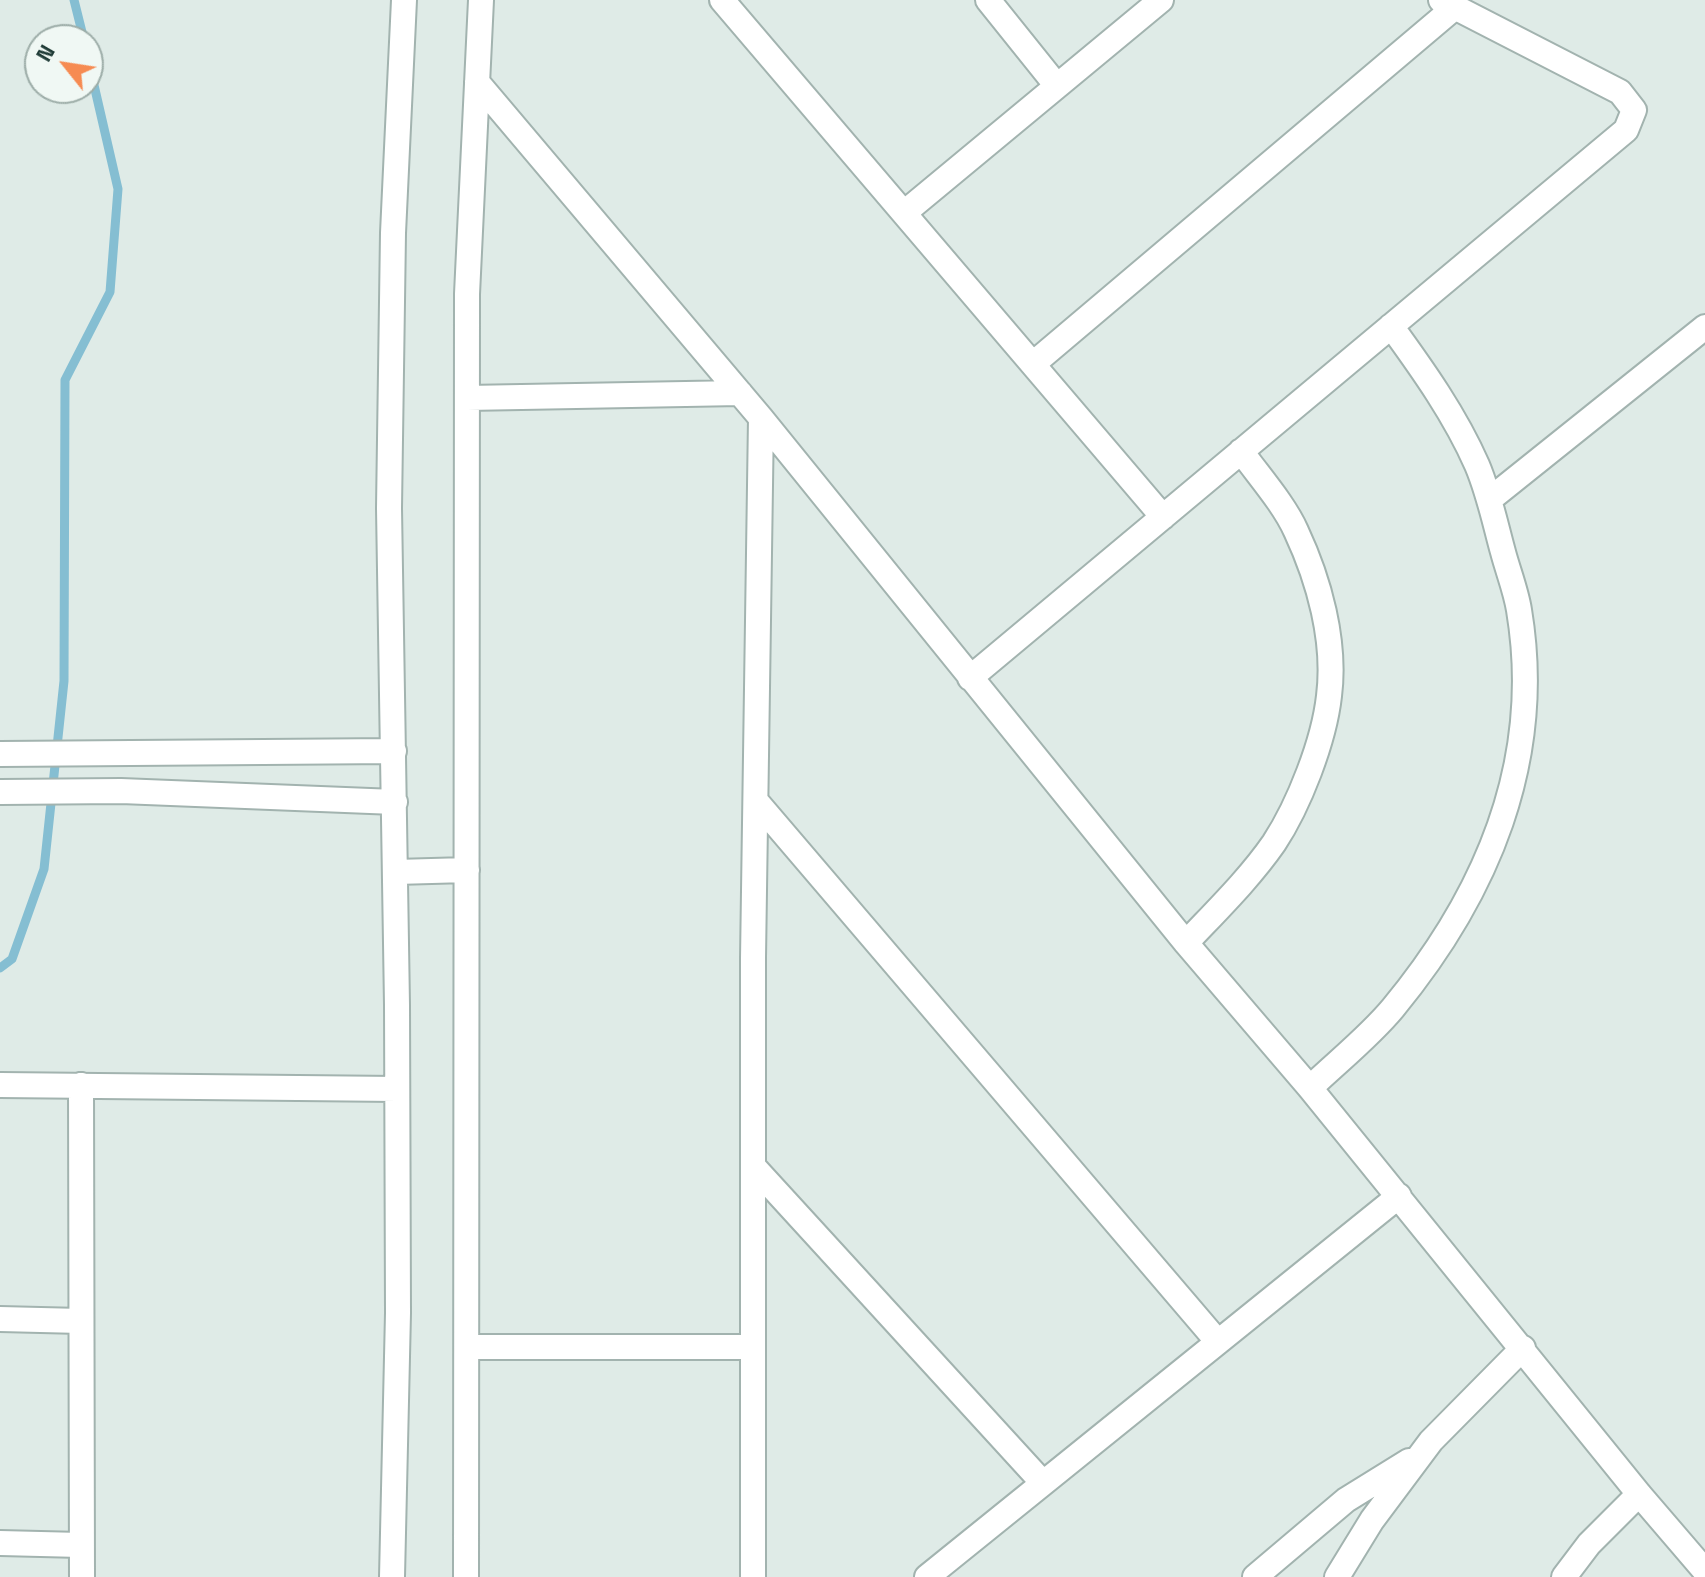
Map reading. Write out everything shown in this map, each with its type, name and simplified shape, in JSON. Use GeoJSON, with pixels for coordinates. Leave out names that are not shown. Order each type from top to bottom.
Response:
{"type":"FeatureCollection","features":[{"type":"Feature","properties":{"kind":"street"},"geometry":{"type":"LineString","coordinates":[[392,1577],[398,1313],[396,872],[389,508],[393,233],[404,0]]}},
{"type":"Feature","properties":{"kind":"street"},"geometry":{"type":"LineString","coordinates":[[466,1577],[467,294],[481,0]]}},
{"type":"Feature","properties":{"kind":"street"},"geometry":{"type":"LineString","coordinates":[[722,0],[1163,517]]}},
{"type":"Feature","properties":{"kind":"street"},"geometry":{"type":"LineString","coordinates":[[988,0],[1057,86]]}},
{"type":"Feature","properties":{"kind":"street"},"geometry":{"type":"LineString","coordinates":[[904,213],[1161,0]]}},
{"type":"Feature","properties":{"kind":"street"},"geometry":{"type":"LineString","coordinates":[[970,678],[1626,130],[1634,110],[1620,92],[1448,4],[1033,364]]}},
{"type":"Feature","properties":{"kind":"street"},"geometry":{"type":"LineString","coordinates":[[477,82],[761,418],[1186,943],[1310,1088],[1705,1571]]}},
{"type":"Feature","properties":{"kind":"street"},"geometry":{"type":"LineString","coordinates":[[1310,1088],[1392,1009],[1451,928],[1491,854],[1516,776],[1524,683],[1519,610],[1489,500],[1477,465],[1437,390],[1391,326]]}},
{"type":"Feature","properties":{"kind":"street"},"geometry":{"type":"LineString","coordinates":[[1489,500],[1705,327]]}},
{"type":"Feature","properties":{"kind":"street"},"geometry":{"type":"LineString","coordinates":[[467,398],[740,393]]}},
{"type":"Feature","properties":{"kind":"street"},"geometry":{"type":"LineString","coordinates":[[753,1577],[753,1166],[761,418]]}},
{"type":"Feature","properties":{"kind":"street"},"geometry":{"type":"LineString","coordinates":[[1186,943],[1240,886],[1274,842],[1297,801],[1315,753],[1329,696],[1328,646],[1319,593],[1295,529],[1241,451]]}},
{"type":"Feature","properties":{"kind":"street"},"geometry":{"type":"LineString","coordinates":[[0,754],[394,751]]}},
{"type":"Feature","properties":{"kind":"street"},"geometry":{"type":"LineString","coordinates":[[0,792],[121,791],[395,802]]}},
{"type":"Feature","properties":{"kind":"street"},"geometry":{"type":"LineString","coordinates":[[756,801],[1218,1342]]}},
{"type":"Feature","properties":{"kind":"street"},"geometry":{"type":"LineString","coordinates":[[396,872],[467,870]]}},
{"type":"Feature","properties":{"kind":"street"},"geometry":{"type":"LineString","coordinates":[[0,1085],[397,1089]]}},
{"type":"Feature","properties":{"kind":"street"},"geometry":{"type":"LineString","coordinates":[[81,1085],[82,1577]]}},
{"type":"Feature","properties":{"kind":"street"},"geometry":{"type":"LineString","coordinates":[[753,1166],[1043,1483]]}},
{"type":"Feature","properties":{"kind":"street"},"geometry":{"type":"LineString","coordinates":[[927,1577],[1399,1196]]}},
{"type":"Feature","properties":{"kind":"street"},"geometry":{"type":"LineString","coordinates":[[0,1319],[81,1321]]}},
{"type":"Feature","properties":{"kind":"street"},"geometry":{"type":"LineString","coordinates":[[468,1347],[753,1347]]}},
{"type":"Feature","properties":{"kind":"street"},"geometry":{"type":"LineString","coordinates":[[1337,1577],[1372,1520],[1423,1452],[1523,1348]]}},
{"type":"Feature","properties":{"kind":"street"},"geometry":{"type":"LineString","coordinates":[[1255,1577],[1346,1500],[1423,1452]]}},
{"type":"Feature","properties":{"kind":"street"},"geometry":{"type":"LineString","coordinates":[[1564,1577],[1589,1544],[1639,1494]]}},
{"type":"Feature","properties":{"kind":"street"},"geometry":{"type":"LineString","coordinates":[[0,1543],[81,1545]]}},
{"type":"Feature","properties":{"kind":"waterway"},"geometry":{"type":"LineString","coordinates":[[74,0],[80,24]]}},
{"type":"Feature","properties":{"kind":"waterway"},"geometry":{"type":"LineString","coordinates":[[0,968],[12,959],[44,869],[64,681],[65,380],[110,292],[118,189],[98,104]]}}]}
